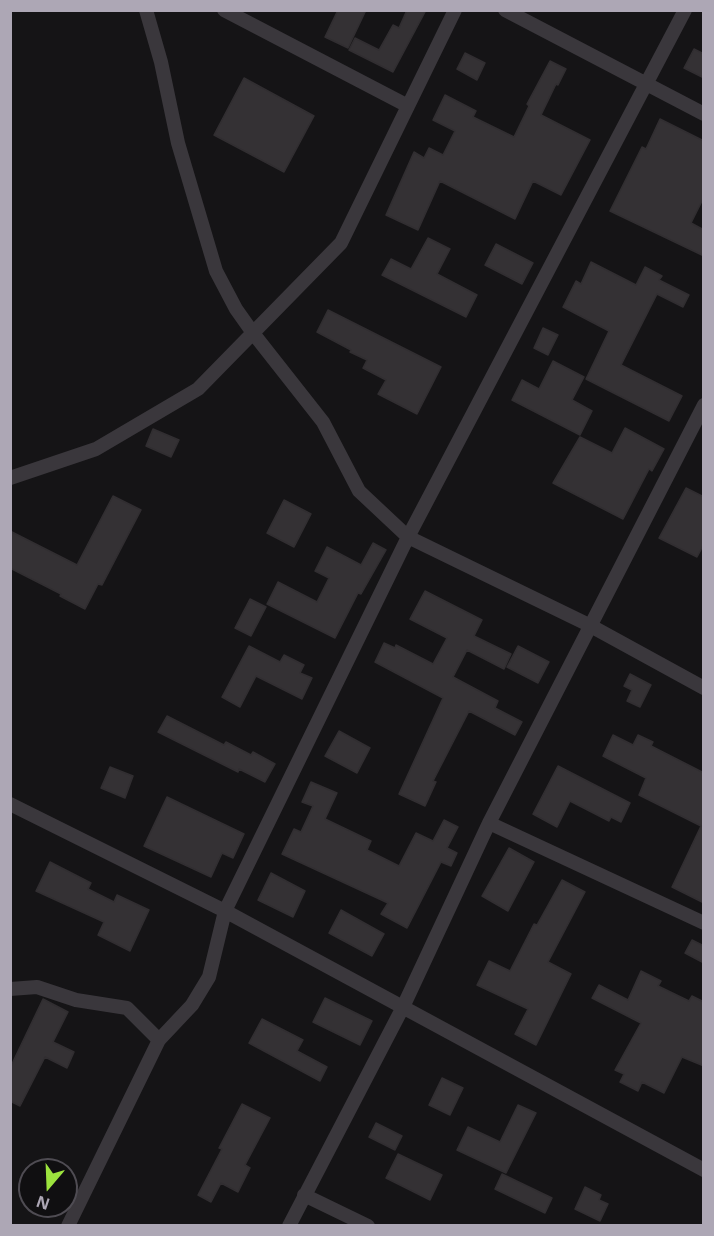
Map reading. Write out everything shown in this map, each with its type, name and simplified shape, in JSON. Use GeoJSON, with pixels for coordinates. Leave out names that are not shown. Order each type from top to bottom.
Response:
{"type":"FeatureCollection","features":[{"type":"Feature","properties":{"kind":"street"},"geometry":{"type":"LineString","coordinates":[[147,10],[161,62],[178,143],[216,271],[236,309],[253,333],[323,422],[359,491],[408,537],[589,625],[704,688]]}},
{"type":"Feature","properties":{"kind":"street"},"geometry":{"type":"LineString","coordinates":[[224,10],[408,106]]}},
{"type":"Feature","properties":{"kind":"street"},"geometry":{"type":"LineString","coordinates":[[10,478],[96,449],[198,388],[341,243],[455,10]]}},
{"type":"Feature","properties":{"kind":"street"},"geometry":{"type":"LineString","coordinates":[[505,10],[704,114]]}},
{"type":"Feature","properties":{"kind":"street"},"geometry":{"type":"LineString","coordinates":[[68,1226],[159,1040],[192,1005],[209,977],[225,911],[408,537],[685,10]]}},
{"type":"Feature","properties":{"kind":"street"},"geometry":{"type":"LineString","coordinates":[[289,1226],[403,1006],[489,823],[589,625],[704,405]]}},
{"type":"Feature","properties":{"kind":"street"},"geometry":{"type":"LineString","coordinates":[[10,804],[225,911],[704,1170]]}},
{"type":"Feature","properties":{"kind":"street"},"geometry":{"type":"LineString","coordinates":[[489,823],[704,923]]}},
{"type":"Feature","properties":{"kind":"street"},"geometry":{"type":"LineString","coordinates":[[10,989],[37,987],[76,1000],[127,1008],[159,1040]]}},
{"type":"Feature","properties":{"kind":"street"},"geometry":{"type":"LineString","coordinates":[[304,1195],[368,1226]]}},
{"type":"Feature","properties":{"kind":"building"},"geometry":{"type":"Polygon","coordinates":[[[338,10],[366,10],[348,48],[325,37],[338,10]]]}},
{"type":"Feature","properties":{"kind":"building"},"geometry":{"type":"Polygon","coordinates":[[[407,10],[426,10],[393,72],[349,50],[355,38],[379,50],[393,25],[399,28],[407,10]]]}},
{"type":"Feature","properties":{"kind":"building"},"geometry":{"type":"Polygon","coordinates":[[[694,49],[704,54],[704,78],[684,68],[694,49]]]}},
{"type":"Feature","properties":{"kind":"building"},"geometry":{"type":"Polygon","coordinates":[[[465,53],[485,63],[477,80],[457,69],[465,53]]]}},
{"type":"Feature","properties":{"kind":"building"},"geometry":{"type":"Polygon","coordinates":[[[550,61],[566,69],[541,115],[590,140],[561,195],[533,181],[515,219],[440,181],[418,230],[386,215],[414,152],[424,158],[429,148],[443,155],[455,131],[433,120],[445,95],[476,111],[473,117],[514,137],[529,106],[527,104],[550,61]]]}},
{"type":"Feature","properties":{"kind":"building"},"geometry":{"type":"Polygon","coordinates":[[[244,78],[314,116],[284,172],[214,135],[244,78]]]}},
{"type":"Feature","properties":{"kind":"building"},"geometry":{"type":"Polygon","coordinates":[[[660,119],[704,141],[704,197],[691,223],[704,230],[704,256],[610,211],[642,147],[646,149],[660,119]]]}},
{"type":"Feature","properties":{"kind":"building"},"geometry":{"type":"Polygon","coordinates":[[[428,238],[450,249],[437,274],[477,295],[466,317],[382,275],[391,259],[411,269],[428,238]]]}},
{"type":"Feature","properties":{"kind":"building"},"geometry":{"type":"Polygon","coordinates":[[[496,244],[533,263],[522,284],[485,265],[496,244]]]}},
{"type":"Feature","properties":{"kind":"building"},"geometry":{"type":"Polygon","coordinates":[[[591,262],[636,285],[645,267],[662,276],[659,280],[689,295],[683,307],[657,294],[621,365],[682,396],[669,421],[586,379],[609,331],[563,307],[576,281],[581,284],[591,262]]]}},
{"type":"Feature","properties":{"kind":"building"},"geometry":{"type":"Polygon","coordinates":[[[328,310],[441,367],[417,414],[378,394],[386,380],[363,368],[367,360],[317,332],[328,310]]]}},
{"type":"Feature","properties":{"kind":"building"},"geometry":{"type":"Polygon","coordinates":[[[543,328],[558,335],[548,355],[534,348],[543,328]]]}},
{"type":"Feature","properties":{"kind":"building"},"geometry":{"type":"Polygon","coordinates":[[[553,361],[584,377],[572,400],[592,411],[580,435],[512,400],[522,380],[539,389],[553,361]]]}},
{"type":"Feature","properties":{"kind":"building"},"geometry":{"type":"Polygon","coordinates":[[[625,428],[664,449],[652,471],[649,469],[623,519],[553,483],[580,437],[612,453],[625,428]]]}},
{"type":"Feature","properties":{"kind":"building"},"geometry":{"type":"Polygon","coordinates":[[[153,429],[179,440],[171,457],[146,446],[153,429]]]}},
{"type":"Feature","properties":{"kind":"building"},"geometry":{"type":"Polygon","coordinates":[[[686,488],[704,497],[704,544],[697,557],[659,538],[686,488]]]}},
{"type":"Feature","properties":{"kind":"building"},"geometry":{"type":"Polygon","coordinates":[[[113,496],[141,510],[102,585],[98,584],[85,609],[10,568],[10,531],[77,565],[113,496]]]}},
{"type":"Feature","properties":{"kind":"building"},"geometry":{"type":"Polygon","coordinates":[[[284,500],[311,514],[294,547],[267,533],[284,500]]]}},
{"type":"Feature","properties":{"kind":"building"},"geometry":{"type":"Polygon","coordinates":[[[373,543],[386,550],[361,594],[358,593],[335,638],[267,604],[278,582],[317,602],[329,578],[315,571],[327,547],[361,565],[373,543]]]}},
{"type":"Feature","properties":{"kind":"building"},"geometry":{"type":"Polygon","coordinates":[[[425,591],[482,620],[474,636],[511,654],[504,669],[467,650],[453,677],[498,701],[495,708],[522,722],[515,735],[469,711],[433,781],[436,782],[425,806],[399,794],[443,698],[375,662],[384,643],[395,648],[396,645],[433,664],[447,638],[410,619],[425,591]]]}},
{"type":"Feature","properties":{"kind":"building"},"geometry":{"type":"Polygon","coordinates":[[[250,599],[266,607],[251,636],[235,628],[250,599]]]}},
{"type":"Feature","properties":{"kind":"building"},"geometry":{"type":"Polygon","coordinates":[[[249,646],[280,662],[284,655],[304,665],[300,673],[312,678],[302,699],[256,676],[240,707],[222,697],[249,646]]]}},
{"type":"Feature","properties":{"kind":"building"},"geometry":{"type":"Polygon","coordinates":[[[518,646],[549,662],[538,683],[507,667],[518,646]]]}},
{"type":"Feature","properties":{"kind":"building"},"geometry":{"type":"Polygon","coordinates":[[[630,674],[651,685],[640,707],[627,701],[632,690],[624,686],[630,674]]]}},
{"type":"Feature","properties":{"kind":"building"},"geometry":{"type":"Polygon","coordinates":[[[167,716],[224,745],[226,742],[251,755],[253,752],[275,764],[265,782],[239,769],[238,772],[158,732],[167,716]]]}},
{"type":"Feature","properties":{"kind":"building"},"geometry":{"type":"Polygon","coordinates":[[[339,731],[370,748],[357,773],[325,756],[339,731]]]}},
{"type":"Feature","properties":{"kind":"building"},"geometry":{"type":"Polygon","coordinates":[[[613,735],[633,745],[638,735],[653,742],[651,746],[704,773],[704,903],[672,887],[701,826],[639,795],[646,778],[603,756],[613,735]]]}},
{"type":"Feature","properties":{"kind":"building"},"geometry":{"type":"Polygon","coordinates":[[[558,766],[630,803],[621,822],[611,817],[609,821],[570,801],[557,827],[533,814],[558,766]]]}},
{"type":"Feature","properties":{"kind":"building"},"geometry":{"type":"Polygon","coordinates":[[[110,767],[133,776],[125,798],[101,788],[110,767]]]}},
{"type":"Feature","properties":{"kind":"building"},"geometry":{"type":"Polygon","coordinates":[[[311,782],[337,793],[325,819],[371,841],[367,850],[399,866],[416,833],[433,841],[444,820],[458,827],[447,848],[457,853],[451,866],[441,862],[407,928],[381,914],[388,903],[282,854],[294,829],[301,832],[313,806],[302,802],[311,782]]]}},
{"type":"Feature","properties":{"kind":"building"},"geometry":{"type":"Polygon","coordinates":[[[167,797],[244,834],[233,858],[222,853],[211,877],[144,846],[167,797]]]}},
{"type":"Feature","properties":{"kind":"building"},"geometry":{"type":"Polygon","coordinates":[[[509,848],[534,862],[508,911],[482,896],[509,848]]]}},
{"type":"Feature","properties":{"kind":"building"},"geometry":{"type":"Polygon","coordinates":[[[50,862],[91,883],[88,889],[114,902],[117,895],[149,910],[130,951],[98,935],[104,922],[36,891],[50,862]]]}},
{"type":"Feature","properties":{"kind":"building"},"geometry":{"type":"Polygon","coordinates":[[[271,873],[305,891],[293,917],[258,900],[271,873]]]}},
{"type":"Feature","properties":{"kind":"building"},"geometry":{"type":"Polygon","coordinates":[[[562,880],[585,892],[548,962],[571,974],[536,1045],[515,1034],[528,1009],[477,985],[489,961],[510,971],[534,924],[537,925],[562,880]]]}},
{"type":"Feature","properties":{"kind":"building"},"geometry":{"type":"Polygon","coordinates":[[[341,910],[384,934],[372,956],[329,933],[341,910]]]}},
{"type":"Feature","properties":{"kind":"building"},"geometry":{"type":"Polygon","coordinates":[[[692,940],[704,946],[704,963],[685,953],[692,940]]]}},
{"type":"Feature","properties":{"kind":"building"},"geometry":{"type":"Polygon","coordinates":[[[641,971],[661,981],[658,986],[689,1001],[692,996],[704,1002],[704,1066],[682,1057],[664,1093],[642,1082],[638,1091],[620,1082],[624,1074],[615,1070],[641,1023],[592,998],[599,985],[628,1000],[641,971]]]}},
{"type":"Feature","properties":{"kind":"building"},"geometry":{"type":"Polygon","coordinates":[[[325,998],[372,1021],[360,1045],[313,1022],[325,998]]]}},
{"type":"Feature","properties":{"kind":"building"},"geometry":{"type":"Polygon","coordinates":[[[43,999],[68,1012],[53,1042],[74,1052],[67,1068],[45,1057],[20,1106],[10,1101],[10,1068],[43,999]]]}},
{"type":"Feature","properties":{"kind":"building"},"geometry":{"type":"Polygon","coordinates":[[[262,1019],[303,1040],[297,1051],[327,1067],[320,1081],[249,1043],[262,1019]]]}},
{"type":"Feature","properties":{"kind":"building"},"geometry":{"type":"Polygon","coordinates":[[[442,1078],[463,1088],[450,1115],[429,1105],[442,1078]]]}},
{"type":"Feature","properties":{"kind":"building"},"geometry":{"type":"Polygon","coordinates":[[[242,1104],[270,1118],[245,1165],[250,1168],[238,1192],[221,1183],[211,1202],[198,1195],[242,1104]]]}},
{"type":"Feature","properties":{"kind":"building"},"geometry":{"type":"Polygon","coordinates":[[[518,1105],[536,1113],[506,1173],[457,1150],[468,1127],[500,1142],[518,1105]]]}},
{"type":"Feature","properties":{"kind":"building"},"geometry":{"type":"Polygon","coordinates":[[[376,1123],[402,1136],[395,1150],[369,1137],[376,1123]]]}},
{"type":"Feature","properties":{"kind":"building"},"geometry":{"type":"Polygon","coordinates":[[[398,1154],[442,1175],[430,1200],[386,1178],[398,1154]]]}},
{"type":"Feature","properties":{"kind":"building"},"geometry":{"type":"Polygon","coordinates":[[[502,1174],[552,1198],[545,1213],[495,1189],[502,1174]]]}},
{"type":"Feature","properties":{"kind":"building"},"geometry":{"type":"Polygon","coordinates":[[[585,1187],[601,1195],[599,1200],[608,1204],[600,1221],[575,1209],[585,1187]]]}}]}
